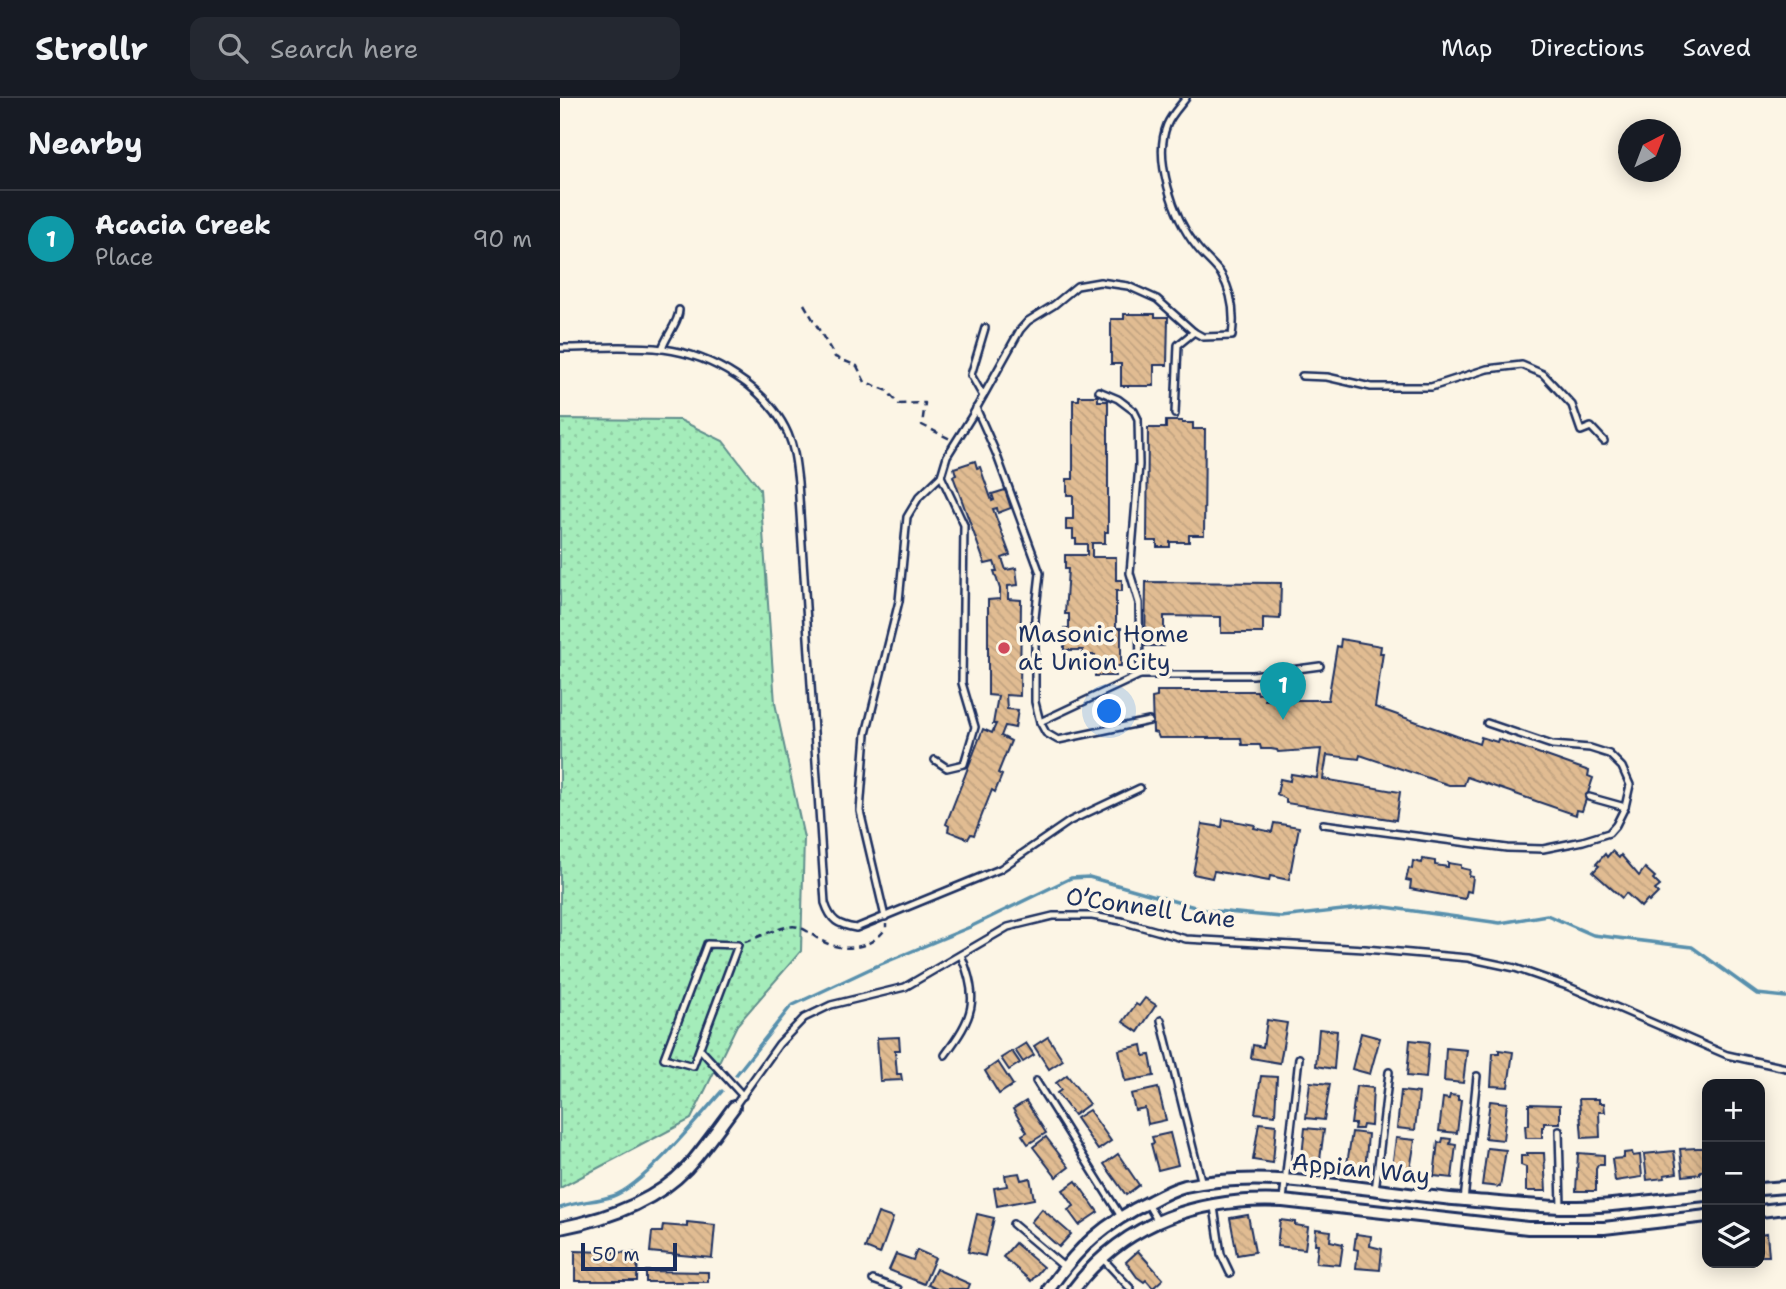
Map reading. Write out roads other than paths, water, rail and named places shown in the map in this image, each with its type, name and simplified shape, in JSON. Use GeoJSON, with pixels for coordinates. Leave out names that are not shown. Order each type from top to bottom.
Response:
{"type":"FeatureCollection","features":[{"type":"Feature","properties":{"kind":"street","name":"O’Connell Lane"},"geometry":{"type":"LineString","coordinates":[[560,1228],[586,1223],[646,1201],[686,1168],[734,1107]]}},
{"type":"Feature","properties":{"kind":"street","name":"Appian Way"},"geometry":{"type":"LineString","coordinates":[[1049,1289],[1064,1267],[1087,1242],[1120,1215],[1183,1187],[1202,1184],[1232,1180],[1285,1181],[1464,1200],[1561,1207],[1702,1195]]}},
{"type":"Feature","properties":{"kind":"street"},"geometry":{"type":"LineString","coordinates":[[1765,1189],[1786,1187]]}},
{"type":"Feature","properties":{"kind":"street","name":"Appian Way"},"geometry":{"type":"LineString","coordinates":[[1074,1289],[1103,1259],[1157,1220],[1213,1203],[1249,1199],[1283,1200],[1528,1228],[1604,1228],[1702,1217]]}},
{"type":"Feature","properties":{"kind":"street"},"geometry":{"type":"LineString","coordinates":[[1765,1210],[1786,1208]]}},
{"type":"Feature","properties":{"kind":"lane"},"geometry":{"type":"LineString","coordinates":[[885,917],[860,811],[866,734],[899,601],[907,517],[919,497],[941,476],[947,456],[1020,330],[1028,321],[1077,286],[1100,282],[1128,286],[1157,299],[1203,337],[1232,336],[1233,302],[1221,274],[1182,226],[1164,174],[1162,147],[1168,124],[1186,98]]}},
{"type":"Feature","properties":{"kind":"lane"},"geometry":{"type":"LineString","coordinates":[[662,349],[667,334],[679,318],[679,310]]}},
{"type":"Feature","properties":{"kind":"lane"},"geometry":{"type":"LineString","coordinates":[[984,396],[971,375],[985,328]]}},
{"type":"Feature","properties":{"kind":"lane"},"geometry":{"type":"LineString","coordinates":[[1175,414],[1178,345],[1194,332]]}},
{"type":"Feature","properties":{"kind":"lane"},"geometry":{"type":"LineString","coordinates":[[560,348],[662,349],[687,353],[735,376],[758,392],[788,434],[796,457],[825,903],[830,918],[842,926],[856,928],[1000,869],[1070,821],[1140,788]]}},
{"type":"Feature","properties":{"kind":"lane"},"geometry":{"type":"LineString","coordinates":[[1302,376],[1327,377],[1371,387],[1431,387],[1487,369],[1522,365],[1543,374],[1572,405],[1581,431],[1591,427],[1604,441]]}},
{"type":"Feature","properties":{"kind":"lane"},"geometry":{"type":"LineString","coordinates":[[1098,391],[1118,399],[1134,411],[1138,419],[1139,465],[1130,573],[1139,603],[1140,675]]}},
{"type":"Feature","properties":{"kind":"lane"},"geometry":{"type":"LineString","coordinates":[[976,408],[996,453],[1040,573],[1035,618],[1035,702],[1046,733],[1058,740],[1149,722]]}},
{"type":"Feature","properties":{"kind":"lane"},"geometry":{"type":"LineString","coordinates":[[935,760],[947,768],[964,764],[975,727],[962,683],[964,525],[941,476]]}},
{"type":"Feature","properties":{"kind":"lane"},"geometry":{"type":"LineString","coordinates":[[1040,722],[1140,675],[1253,675],[1320,666]]}},
{"type":"Feature","properties":{"kind":"lane"},"geometry":{"type":"LineString","coordinates":[[1323,824],[1507,848],[1543,849],[1609,833],[1616,825],[1625,807],[1630,785],[1622,767],[1609,754],[1590,748],[1552,745],[1487,723]]}},
{"type":"Feature","properties":{"kind":"lane"},"geometry":{"type":"LineString","coordinates":[[1589,797],[1625,807]]}},
{"type":"Feature","properties":{"kind":"lane","name":"O’Connell Lane"},"geometry":{"type":"LineString","coordinates":[[734,1107],[779,1044],[804,1018],[831,1005],[905,987],[1007,927],[1053,916],[1111,919],[1186,939],[1468,958],[1514,968],[1567,986],[1727,1055],[1786,1068]]}},
{"type":"Feature","properties":{"kind":"lane"},"geometry":{"type":"LineString","coordinates":[[707,944],[738,944],[700,1049],[694,1066],[664,1058],[707,944]]}},
{"type":"Feature","properties":{"kind":"lane"},"geometry":{"type":"LineString","coordinates":[[945,1055],[964,1029],[973,999],[971,979],[961,955]]}},
{"type":"Feature","properties":{"kind":"lane"},"geometry":{"type":"LineString","coordinates":[[1161,1020],[1202,1184]]}},
{"type":"Feature","properties":{"kind":"lane"},"geometry":{"type":"LineString","coordinates":[[700,1049],[743,1096]]}},
{"type":"Feature","properties":{"kind":"lane"},"geometry":{"type":"LineString","coordinates":[[1283,1200],[1300,1058]]}},
{"type":"Feature","properties":{"kind":"lane"},"geometry":{"type":"LineString","coordinates":[[1375,1191],[1389,1072]]}},
{"type":"Feature","properties":{"kind":"lane"},"geometry":{"type":"LineString","coordinates":[[1464,1200],[1477,1076]]}},
{"type":"Feature","properties":{"kind":"lane"},"geometry":{"type":"LineString","coordinates":[[1036,1081],[1120,1215]]}},
{"type":"Feature","properties":{"kind":"lane"},"geometry":{"type":"LineString","coordinates":[[1559,1131],[1561,1207]]}},
{"type":"Feature","properties":{"kind":"lane"},"geometry":{"type":"LineString","coordinates":[[1147,1203],[1157,1220]]}},
{"type":"Feature","properties":{"kind":"lane"},"geometry":{"type":"LineString","coordinates":[[1213,1203],[1221,1254],[1230,1273]]}},
{"type":"Feature","properties":{"kind":"lane"},"geometry":{"type":"LineString","coordinates":[[1013,1224],[1064,1267]]}},
{"type":"Feature","properties":{"kind":"lane"},"geometry":{"type":"LineString","coordinates":[[1103,1259],[1131,1289]]}},
{"type":"Feature","properties":{"kind":"lane"},"geometry":{"type":"LineString","coordinates":[[873,1280],[898,1289]]}},
{"type":"Feature","properties":{"kind":"waterway"},"geometry":{"type":"LineString","coordinates":[[736,1075],[791,1006],[874,967],[970,927],[1071,878],[1089,877],[1205,910],[1281,917],[1378,906],[1500,923],[1547,915],[1593,935],[1692,947],[1757,994],[1786,997]]}},
{"type":"Feature","properties":{"kind":"waterway"},"geometry":{"type":"LineString","coordinates":[[560,1208],[607,1198],[625,1190],[655,1165],[722,1091]]}},
{"type":"Feature","properties":{"kind":"place","name":"Masonic Home at Union City"},"geometry":{"type":"Point","coordinates":[1004,648]}},
{"type":"Feature","properties":{"kind":"place","name":"Acacia Creek"},"geometry":{"type":"Point","coordinates":[1283,720]}}]}
